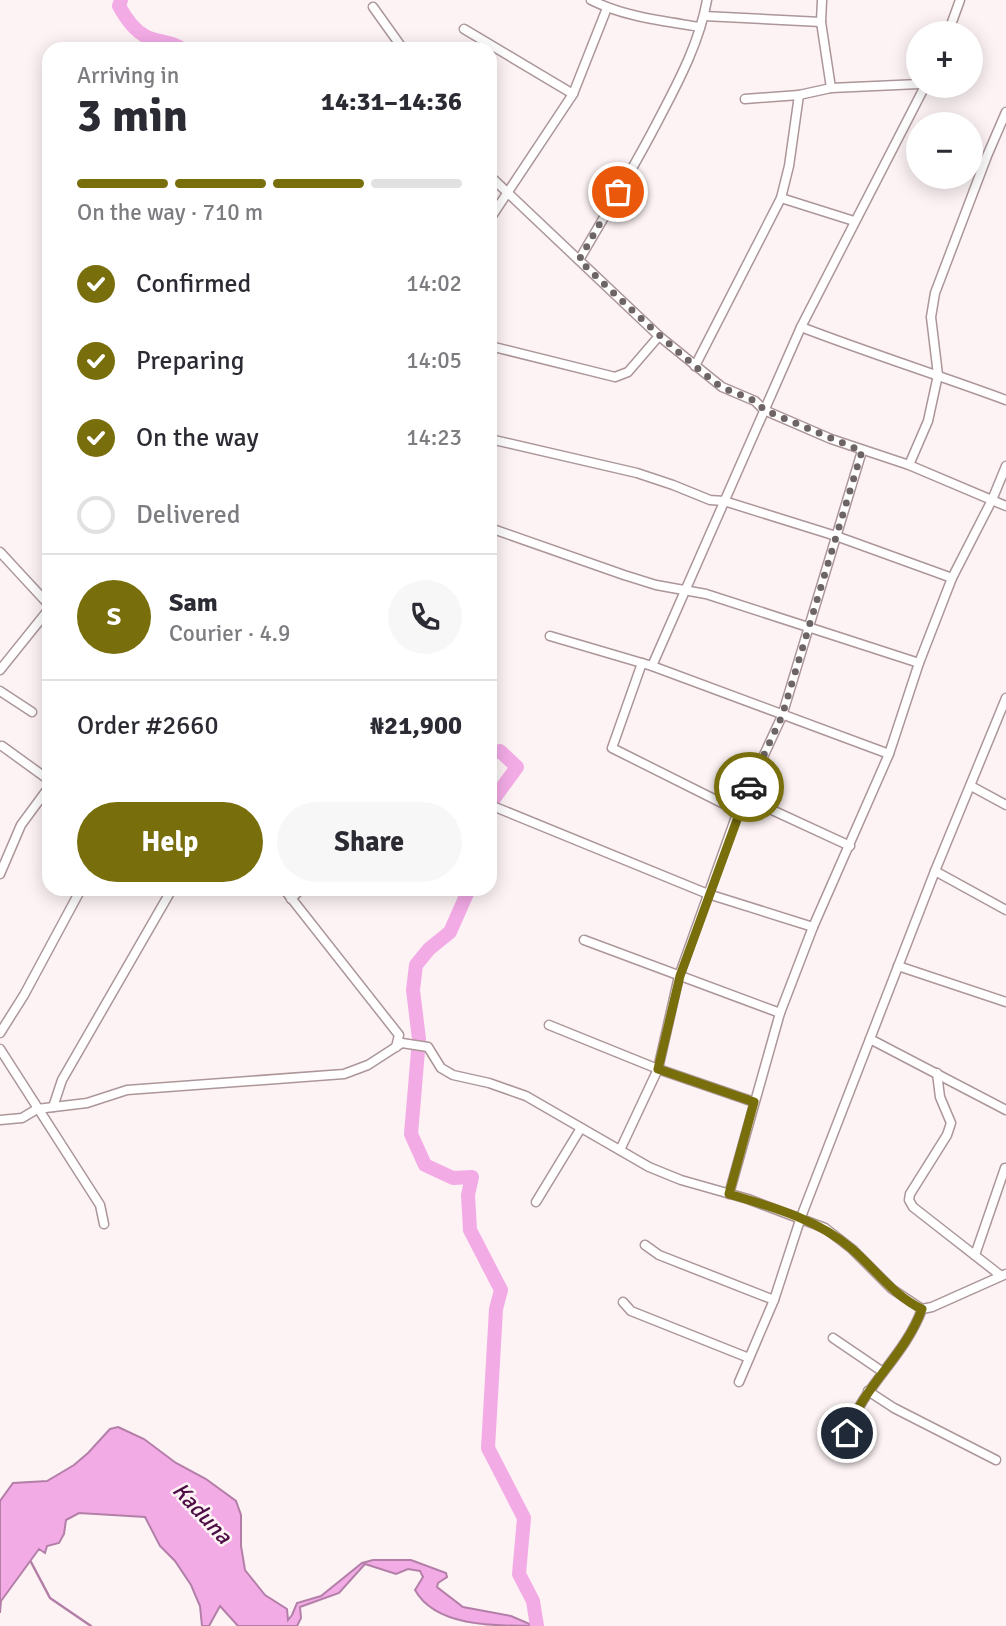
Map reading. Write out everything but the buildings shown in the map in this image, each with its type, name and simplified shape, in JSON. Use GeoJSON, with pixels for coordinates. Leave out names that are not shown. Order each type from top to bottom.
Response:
{"type":"FeatureCollection","features":[{"type":"Feature","properties":{"kind":"street"},"geometry":{"type":"LineString","coordinates":[[593,0],[607,8],[650,19],[700,27]]}},
{"type":"Feature","properties":{"kind":"street"},"geometry":{"type":"LineString","coordinates":[[579,260],[680,79],[704,16],[707,0]]}},
{"type":"Feature","properties":{"kind":"street"},"geometry":{"type":"LineString","coordinates":[[822,0],[821,22],[831,88]]}},
{"type":"Feature","properties":{"kind":"street"},"geometry":{"type":"LineString","coordinates":[[952,21],[960,0]]}},
{"type":"Feature","properties":{"kind":"street"},"geometry":{"type":"LineString","coordinates":[[373,8],[398,42]]}},
{"type":"Feature","properties":{"kind":"street"},"geometry":{"type":"LineString","coordinates":[[497,209],[573,94],[607,8]]}},
{"type":"Feature","properties":{"kind":"street"},"geometry":{"type":"LineString","coordinates":[[704,16],[821,22]]}},
{"type":"Feature","properties":{"kind":"street"},"geometry":{"type":"LineString","coordinates":[[464,29],[486,42]]}},
{"type":"Feature","properties":{"kind":"street"},"geometry":{"type":"LineString","coordinates":[[497,49],[573,94]]}},
{"type":"Feature","properties":{"kind":"street"},"geometry":{"type":"LineString","coordinates":[[745,99],[799,95],[831,88],[906,85]]}},
{"type":"Feature","properties":{"kind":"street"},"geometry":{"type":"LineString","coordinates":[[695,366],[782,198],[799,95]]}},
{"type":"Feature","properties":{"kind":"street"},"geometry":{"type":"LineString","coordinates":[[738,811],[612,748],[647,664],[686,591],[801,327],[919,98]]}},
{"type":"Feature","properties":{"kind":"street"},"geometry":{"type":"LineString","coordinates":[[909,465],[928,422],[938,375],[931,317],[935,293],[1006,112]]}},
{"type":"Feature","properties":{"kind":"street"},"geometry":{"type":"LineString","coordinates":[[497,183],[659,335],[722,387],[755,401],[764,410],[862,451],[909,465],[1006,506]]}},
{"type":"Feature","properties":{"kind":"street"},"geometry":{"type":"LineString","coordinates":[[782,198],[854,221]]}},
{"type":"Feature","properties":{"kind":"street"},"geometry":{"type":"LineString","coordinates":[[801,327],[864,352],[1006,400]]}},
{"type":"Feature","properties":{"kind":"street"},"geometry":{"type":"LineString","coordinates":[[497,347],[615,377],[628,372],[659,335]]}},
{"type":"Feature","properties":{"kind":"street"},"geometry":{"type":"LineString","coordinates":[[497,441],[637,473],[710,500],[724,501],[836,536],[951,578]]}},
{"type":"Feature","properties":{"kind":"street"},"geometry":{"type":"LineString","coordinates":[[620,1150],[658,1069],[680,976],[738,811],[782,716],[862,451]]}},
{"type":"Feature","properties":{"kind":"street"},"geometry":{"type":"LineString","coordinates":[[729,1194],[780,1013],[813,927],[889,754],[951,578],[992,500],[1006,466]]}},
{"type":"Feature","properties":{"kind":"street"},"geometry":{"type":"LineString","coordinates":[[497,530],[624,575],[656,585],[706,594],[919,663]]}},
{"type":"Feature","properties":{"kind":"street"},"geometry":{"type":"LineString","coordinates":[[0,552],[42,599]]}},
{"type":"Feature","properties":{"kind":"street"},"geometry":{"type":"LineString","coordinates":[[0,670],[42,616]]}},
{"type":"Feature","properties":{"kind":"street"},"geometry":{"type":"LineString","coordinates":[[550,636],[647,664],[889,754]]}},
{"type":"Feature","properties":{"kind":"street"},"geometry":{"type":"LineString","coordinates":[[0,691],[32,712]]}},
{"type":"Feature","properties":{"kind":"street"},"geometry":{"type":"LineString","coordinates":[[738,1382],[774,1300],[801,1217],[935,871],[1005,703]]}},
{"type":"Feature","properties":{"kind":"street"},"geometry":{"type":"LineString","coordinates":[[2,746],[42,775]]}},
{"type":"Feature","properties":{"kind":"street"},"geometry":{"type":"LineString","coordinates":[[971,786],[1006,805]]}},
{"type":"Feature","properties":{"kind":"street"},"geometry":{"type":"LineString","coordinates":[[0,874],[22,825],[42,797]]}},
{"type":"Feature","properties":{"kind":"street"},"geometry":{"type":"LineString","coordinates":[[744,797],[850,846]]}},
{"type":"Feature","properties":{"kind":"street"},"geometry":{"type":"LineString","coordinates":[[497,808],[708,894],[813,927]]}},
{"type":"Feature","properties":{"kind":"street"},"geometry":{"type":"LineString","coordinates":[[935,871],[1006,910]]}},
{"type":"Feature","properties":{"kind":"street"},"geometry":{"type":"LineString","coordinates":[[0,1033],[3,1021],[24,995],[77,896]]}},
{"type":"Feature","properties":{"kind":"street"},"geometry":{"type":"LineString","coordinates":[[53,1107],[62,1080],[168,896]]}},
{"type":"Feature","properties":{"kind":"street"},"geometry":{"type":"LineString","coordinates":[[290,896],[394,1027],[399,1035],[399,1045]]}},
{"type":"Feature","properties":{"kind":"street"},"geometry":{"type":"LineString","coordinates":[[292,899],[295,896]]}},
{"type":"Feature","properties":{"kind":"street"},"geometry":{"type":"LineString","coordinates":[[584,940],[780,1013]]}},
{"type":"Feature","properties":{"kind":"street"},"geometry":{"type":"LineString","coordinates":[[898,967],[1006,1002]]}},
{"type":"Feature","properties":{"kind":"street"},"geometry":{"type":"LineString","coordinates":[[549,1026],[658,1069],[754,1102]]}},
{"type":"Feature","properties":{"kind":"street"},"geometry":{"type":"LineString","coordinates":[[870,1039],[1006,1110]]}},
{"type":"Feature","properties":{"kind":"street"},"geometry":{"type":"LineString","coordinates":[[0,1120],[22,1118],[37,1109],[87,1102],[127,1090],[344,1074],[368,1065],[399,1045],[428,1047],[441,1068],[453,1075],[489,1083],[526,1096],[667,1175],[801,1217],[825,1228],[852,1249],[892,1289],[922,1309],[932,1307],[1003,1274]]}},
{"type":"Feature","properties":{"kind":"street"},"geometry":{"type":"LineString","coordinates":[[0,1049],[100,1205],[104,1224]]}},
{"type":"Feature","properties":{"kind":"street"},"geometry":{"type":"LineString","coordinates":[[937,1073],[940,1097],[951,1123],[947,1135],[910,1194],[909,1200],[914,1207],[1003,1274]]}},
{"type":"Feature","properties":{"kind":"street"},"geometry":{"type":"LineString","coordinates":[[536,1202],[581,1128]]}},
{"type":"Feature","properties":{"kind":"street"},"geometry":{"type":"LineString","coordinates":[[975,1255],[1005,1168]]}},
{"type":"Feature","properties":{"kind":"street"},"geometry":{"type":"LineString","coordinates":[[645,1245],[659,1255],[774,1300]]}},
{"type":"Feature","properties":{"kind":"street"},"geometry":{"type":"LineString","coordinates":[[622,1302],[631,1311],[749,1358]]}},
{"type":"Feature","properties":{"kind":"street"},"geometry":{"type":"LineString","coordinates":[[847,1433],[854,1413],[911,1335],[922,1309]]}},
{"type":"Feature","properties":{"kind":"street"},"geometry":{"type":"LineString","coordinates":[[833,1338],[883,1372]]}},
{"type":"Feature","properties":{"kind":"street"},"geometry":{"type":"LineString","coordinates":[[868,1391],[894,1408],[996,1460]]}},
{"type":"Feature","properties":{"kind":"water","name":"Kaduna"},"geometry":{"type":"Polygon","coordinates":[[[118,1427],[144,1439],[236,1501],[241,1515],[241,1546],[245,1570],[265,1595],[287,1609],[288,1620],[297,1603],[321,1596],[362,1563],[373,1560],[411,1560],[446,1573],[447,1577],[438,1583],[437,1587],[463,1607],[511,1616],[534,1626],[483,1624],[450,1617],[424,1602],[415,1590],[423,1577],[420,1571],[408,1569],[396,1574],[365,1564],[339,1593],[300,1607],[301,1618],[297,1626],[238,1626],[220,1606],[209,1626],[202,1626],[200,1606],[191,1585],[175,1561],[160,1546],[145,1517],[79,1513],[66,1520],[64,1534],[59,1543],[47,1546],[45,1553],[39,1549],[1,1601],[0,1613],[0,1501],[13,1483],[47,1481],[74,1465],[110,1429],[118,1427]]]}},
{"type":"Feature","properties":{"kind":"waterway"},"geometry":{"type":"LineString","coordinates":[[121,0],[119,6],[130,23],[149,38],[165,42]]}},
{"type":"Feature","properties":{"kind":"waterway"},"geometry":{"type":"LineString","coordinates":[[497,752],[500,751],[517,767],[497,794]]}},
{"type":"Feature","properties":{"kind":"waterway"},"geometry":{"type":"LineString","coordinates":[[466,896],[450,932],[429,949],[416,965],[413,990],[419,1039],[411,1134],[425,1165],[453,1178],[472,1177],[468,1195],[470,1230],[501,1290],[496,1309],[488,1448],[524,1518],[519,1574],[533,1601],[537,1626]]}},
{"type":"Feature","properties":{"kind":"waterway"},"geometry":{"type":"LineString","coordinates":[[31,1562],[50,1598],[91,1626]]}},
{"type":"Feature","properties":{"kind":"way so far"},"geometry":{"type":"LineString","coordinates":[[618,192],[579,260],[659,335],[722,387],[755,401],[764,410],[862,451],[782,716],[749,787]]}},
{"type":"Feature","properties":{"kind":"route"},"geometry":{"type":"LineString","coordinates":[[749,787],[738,811],[680,976],[658,1069],[754,1102],[729,1194],[801,1217],[825,1228],[852,1249],[892,1289],[922,1309],[911,1335],[854,1413],[847,1433]]}}]}
